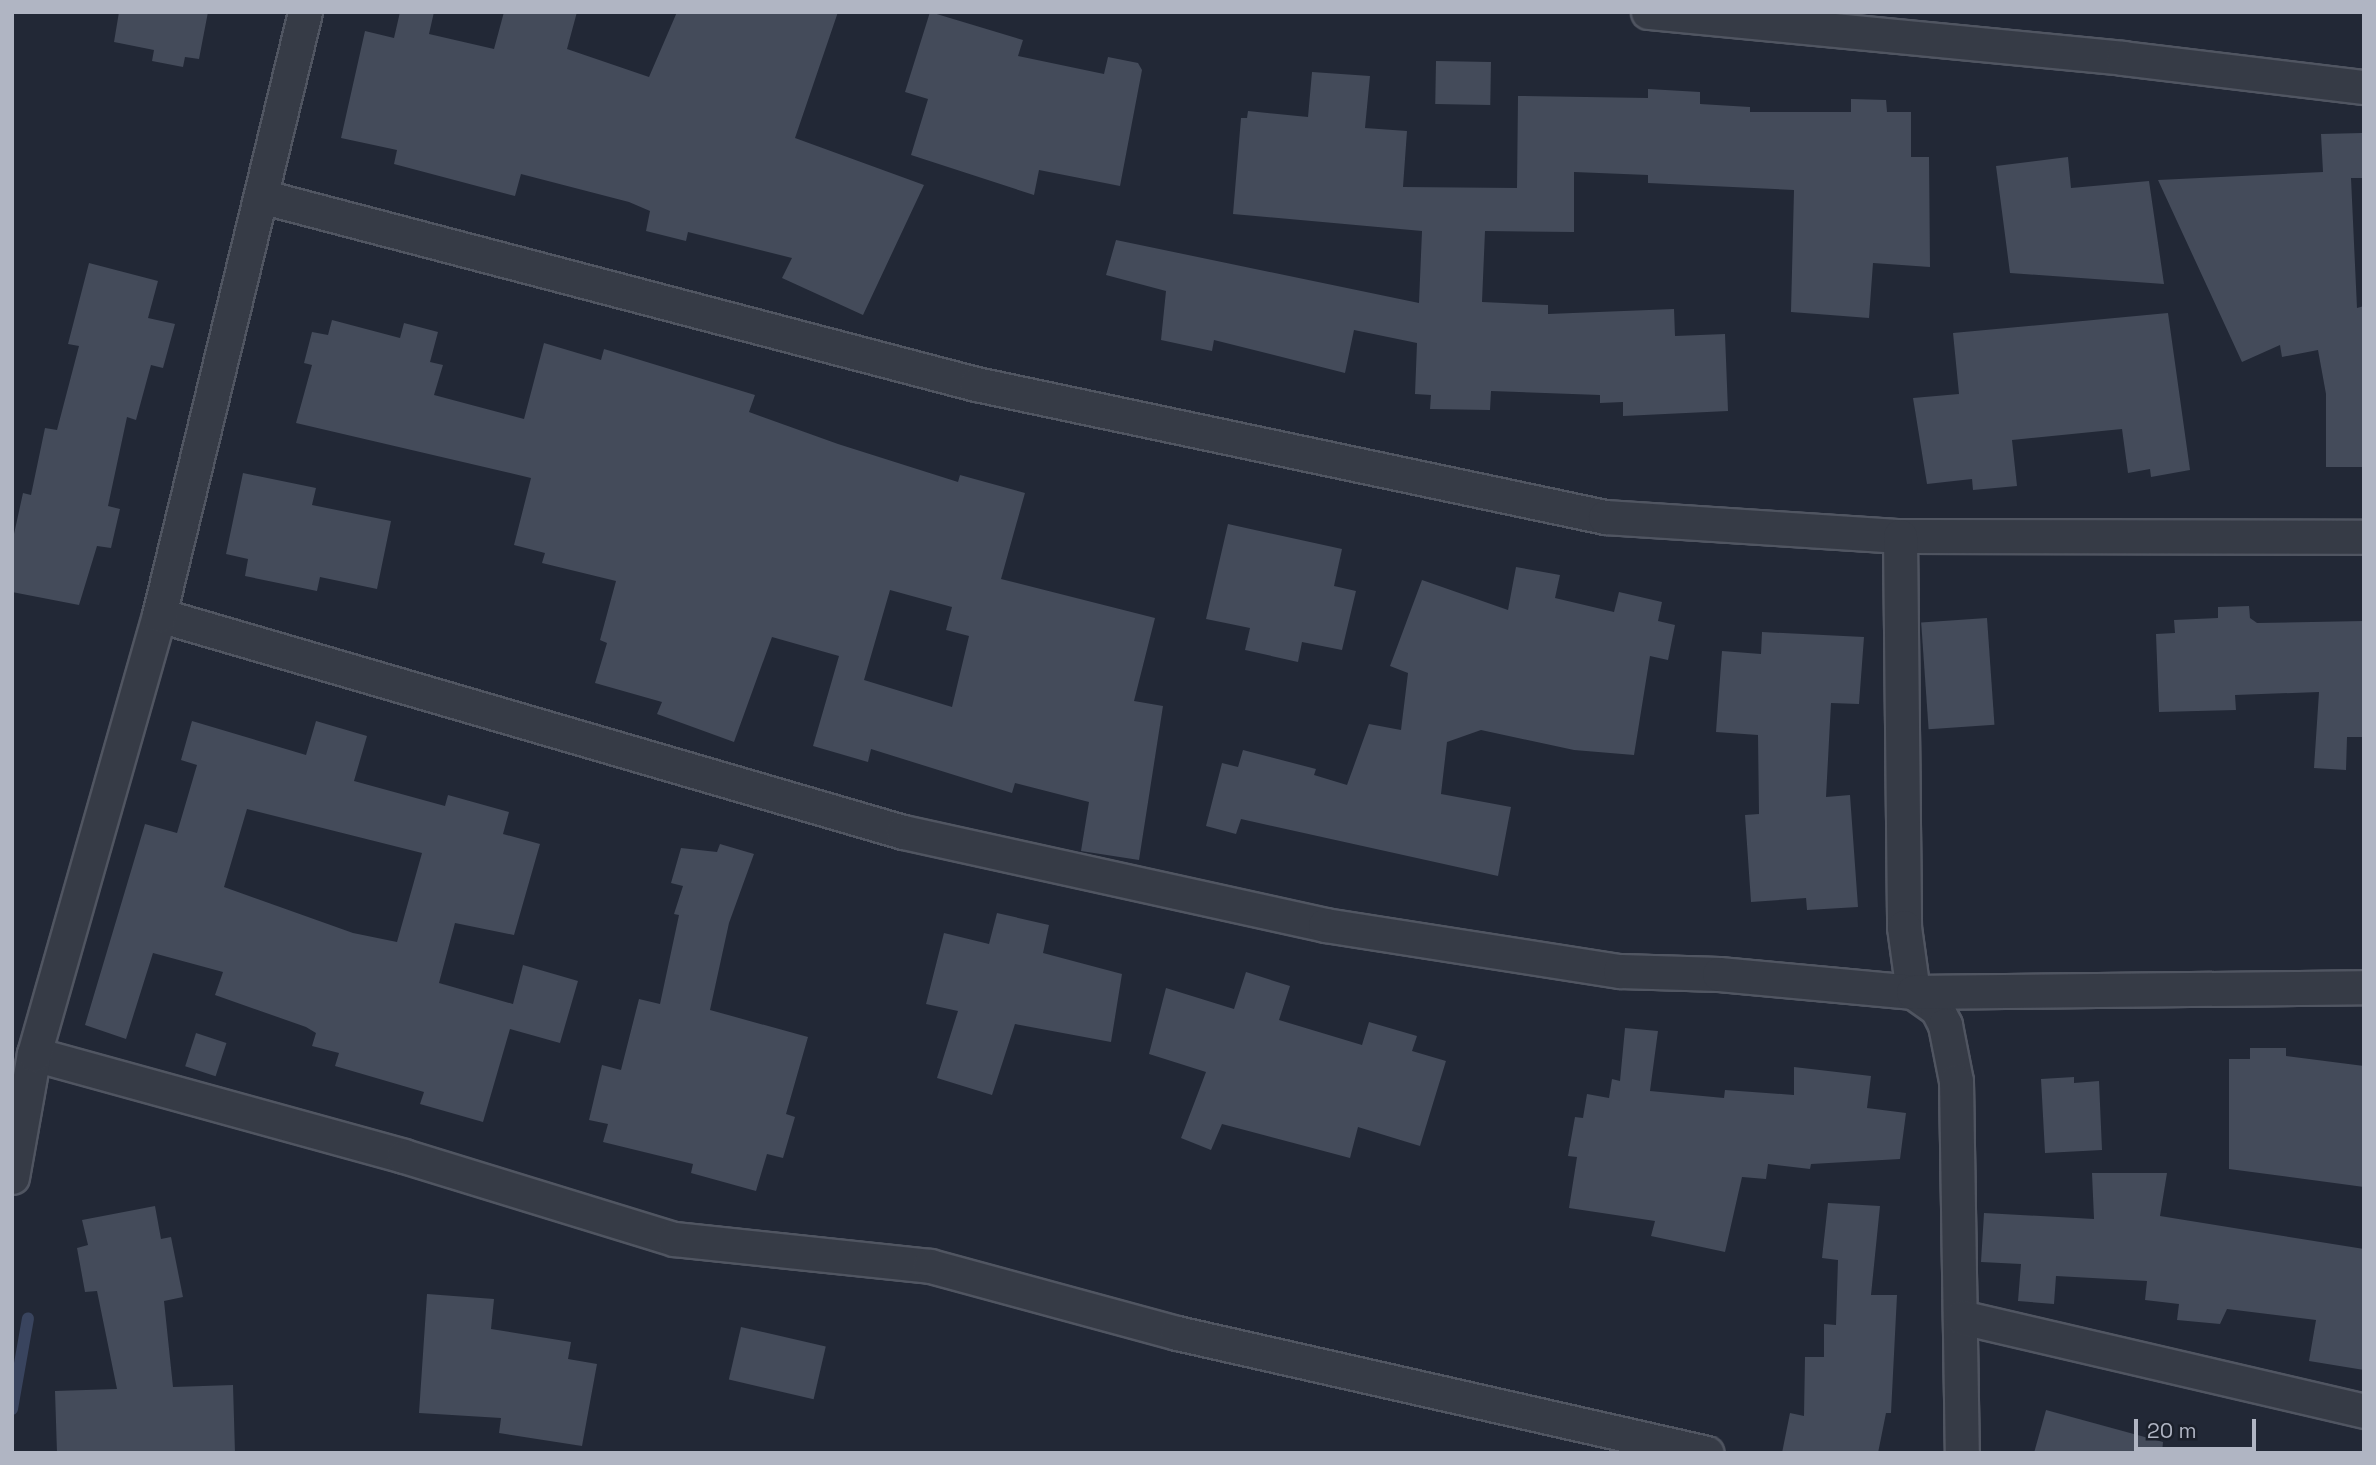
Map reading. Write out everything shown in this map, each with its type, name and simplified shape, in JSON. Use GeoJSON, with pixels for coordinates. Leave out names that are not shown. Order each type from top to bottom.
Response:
{"type":"FeatureCollection","features":[{"type":"Feature","properties":{"kind":"street"},"geometry":{"type":"LineString","coordinates":[[12,1177],[34,1054],[159,615],[264,197],[305,12]]}},
{"type":"Feature","properties":{"kind":"street"},"geometry":{"type":"LineString","coordinates":[[1648,12],[2123,58],[2364,87]]}},
{"type":"Feature","properties":{"kind":"street"},"geometry":{"type":"LineString","coordinates":[[264,197],[976,384],[1328,454],[1478,492],[1605,517],[1900,536],[2364,537]]}},
{"type":"Feature","properties":{"kind":"street"},"geometry":{"type":"LineString","coordinates":[[1900,536],[1904,928],[1913,992],[1937,1009],[1952,1050],[1961,1317],[1962,1453]]}},
{"type":"Feature","properties":{"kind":"street"},"geometry":{"type":"LineString","coordinates":[[159,615],[904,832],[1051,868],[1325,925],[1607,970],[1913,992],[2364,987]]}},
{"type":"Feature","properties":{"kind":"street"},"geometry":{"type":"LineString","coordinates":[[34,1054],[404,1156],[674,1238],[930,1266],[1177,1333],[1707,1453]]}},
{"type":"Feature","properties":{"kind":"street"},"geometry":{"type":"LineString","coordinates":[[1961,1317],[2364,1411]]}},
{"type":"Feature","properties":{"kind":"building"},"geometry":{"type":"Polygon","coordinates":[[[119,12],[208,12],[199,59],[185,57],[183,67],[152,61],[154,50],[114,42],[119,12]]]}},
{"type":"Feature","properties":{"kind":"building"},"geometry":{"type":"Polygon","coordinates":[[[400,12],[434,12],[429,34],[494,49],[504,12],[577,12],[567,49],[649,77],[677,12],[838,12],[795,138],[924,185],[863,315],[782,278],[792,258],[688,232],[686,241],[646,231],[650,211],[629,202],[521,174],[515,196],[394,164],[397,150],[341,138],[365,31],[394,38],[400,12]]]}},
{"type":"Feature","properties":{"kind":"building"},"geometry":{"type":"Polygon","coordinates":[[[930,12],[1023,40],[1018,56],[1104,74],[1108,57],[1138,63],[1142,70],[1120,186],[1039,170],[1034,195],[911,155],[928,99],[905,92],[930,12]]]}},
{"type":"Feature","properties":{"kind":"building"},"geometry":{"type":"Polygon","coordinates":[[[1436,61],[1491,62],[1490,105],[1435,104],[1436,61]]]}},
{"type":"Feature","properties":{"kind":"building"},"geometry":{"type":"Polygon","coordinates":[[[1312,72],[1370,76],[1365,128],[1407,131],[1403,187],[1517,188],[1518,96],[1648,98],[1648,89],[1700,92],[1700,104],[1750,107],[1750,112],[1851,112],[1851,99],[1886,100],[1887,112],[1911,112],[1911,157],[1929,157],[1930,267],[1873,263],[1869,318],[1791,312],[1794,190],[1648,183],[1648,175],[1574,172],[1574,232],[1485,231],[1482,302],[1548,305],[1548,314],[1674,309],[1675,336],[1725,334],[1728,411],[1623,416],[1623,402],[1600,403],[1600,395],[1491,391],[1490,410],[1430,409],[1431,395],[1415,394],[1417,343],[1354,330],[1345,373],[1214,340],[1212,351],[1161,340],[1166,291],[1106,275],[1116,240],[1419,303],[1422,231],[1233,214],[1241,118],[1247,118],[1248,111],[1308,117],[1312,72]]]}},
{"type":"Feature","properties":{"kind":"building"},"geometry":{"type":"Polygon","coordinates":[[[2362,133],[2364,178],[2351,178],[2357,308],[2364,306],[2364,467],[2326,467],[2326,394],[2318,350],[2282,357],[2280,345],[2242,362],[2158,180],[2323,172],[2321,134],[2362,133]]]}},
{"type":"Feature","properties":{"kind":"building"},"geometry":{"type":"Polygon","coordinates":[[[2068,157],[2071,188],[2149,181],[2164,284],[2010,273],[1996,166],[2068,157]]]}},
{"type":"Feature","properties":{"kind":"building"},"geometry":{"type":"Polygon","coordinates":[[[89,263],[158,281],[148,318],[175,324],[163,368],[151,365],[136,420],[127,417],[108,506],[120,509],[111,548],[97,546],[79,605],[12,592],[12,543],[23,493],[31,495],[45,428],[57,430],[79,346],[68,344],[89,263]]]}},
{"type":"Feature","properties":{"kind":"building"},"geometry":{"type":"Polygon","coordinates":[[[2168,313],[2190,470],[2151,477],[2150,469],[2128,473],[2122,429],[2012,440],[2017,486],[1973,490],[1972,479],[1927,484],[1913,398],[1959,394],[1953,333],[2168,313]]]}},
{"type":"Feature","properties":{"kind":"building"},"geometry":{"type":"Polygon","coordinates":[[[332,320],[400,338],[404,323],[438,332],[430,362],[443,365],[434,395],[524,419],[544,343],[601,360],[604,349],[755,395],[749,412],[838,444],[958,482],[960,475],[1025,493],[1001,579],[1155,618],[1134,701],[1163,706],[1139,860],[1081,851],[1089,802],[1015,783],[1012,793],[871,749],[868,762],[813,746],[839,656],[772,637],[734,742],[657,714],[662,702],[595,683],[607,643],[600,640],[616,581],[542,563],[545,553],[514,545],[531,478],[296,423],[312,365],[304,363],[312,332],[328,335],[332,320]],[[890,590],[864,680],[952,707],[969,636],[946,630],[952,607],[890,590]]]}},
{"type":"Feature","properties":{"kind":"building"},"geometry":{"type":"Polygon","coordinates":[[[243,473],[316,488],[312,505],[391,521],[377,589],[320,577],[317,591],[245,576],[248,559],[226,554],[243,473]]]}},
{"type":"Feature","properties":{"kind":"building"},"geometry":{"type":"Polygon","coordinates":[[[1228,524],[1342,549],[1334,586],[1356,591],[1342,650],[1302,642],[1298,662],[1245,650],[1250,628],[1206,619],[1228,524]]]}},
{"type":"Feature","properties":{"kind":"building"},"geometry":{"type":"Polygon","coordinates":[[[1516,567],[1560,575],[1555,598],[1614,612],[1619,592],[1662,602],[1658,621],[1675,625],[1668,660],[1650,656],[1634,755],[1574,750],[1481,730],[1447,742],[1441,794],[1511,807],[1498,876],[1241,819],[1236,834],[1206,826],[1222,763],[1238,767],[1243,750],[1316,769],[1314,775],[1347,785],[1369,724],[1401,730],[1408,673],[1390,666],[1422,580],[1508,610],[1516,567]]]}},
{"type":"Feature","properties":{"kind":"building"},"geometry":{"type":"Polygon","coordinates":[[[2249,606],[2250,618],[2257,623],[2364,621],[2364,737],[2347,737],[2346,770],[2314,768],[2319,692],[2235,695],[2236,710],[2159,712],[2156,634],[2175,633],[2174,620],[2218,618],[2218,607],[2249,606]]]}},
{"type":"Feature","properties":{"kind":"building"},"geometry":{"type":"Polygon","coordinates":[[[1987,618],[1994,725],[1929,729],[1921,623],[1987,618]]]}},
{"type":"Feature","properties":{"kind":"building"},"geometry":{"type":"Polygon","coordinates":[[[1762,632],[1864,637],[1859,704],[1831,703],[1826,797],[1850,795],[1858,907],[1807,910],[1806,898],[1751,902],[1745,815],[1759,814],[1758,735],[1716,732],[1722,651],[1761,654],[1762,632]]]}},
{"type":"Feature","properties":{"kind":"building"},"geometry":{"type":"Polygon","coordinates":[[[192,721],[306,755],[316,721],[367,736],[354,781],[445,806],[448,795],[509,812],[503,834],[540,844],[514,935],[455,923],[439,983],[513,1004],[523,965],[578,981],[560,1043],[510,1029],[483,1122],[420,1104],[424,1092],[335,1066],[339,1053],[312,1046],[316,1033],[306,1027],[215,995],[223,972],[153,953],[126,1039],[85,1025],[145,824],[177,833],[197,765],[181,760],[192,721]],[[247,809],[224,887],[353,933],[397,942],[422,853],[247,809]]]}},
{"type":"Feature","properties":{"kind":"building"},"geometry":{"type":"Polygon","coordinates":[[[720,844],[754,854],[729,923],[710,1010],[808,1037],[786,1114],[795,1117],[783,1158],[767,1154],[756,1191],[691,1173],[693,1164],[603,1142],[608,1124],[589,1120],[602,1065],[621,1070],[639,999],[660,1004],[679,915],[674,914],[683,886],[671,883],[681,848],[717,852],[720,844]]]}},
{"type":"Feature","properties":{"kind":"building"},"geometry":{"type":"Polygon","coordinates":[[[997,913],[1049,925],[1043,953],[1122,974],[1111,1042],[1015,1024],[992,1095],[937,1078],[958,1011],[926,1004],[944,933],[989,944],[997,913]]]}},
{"type":"Feature","properties":{"kind":"building"},"geometry":{"type":"Polygon","coordinates":[[[1246,972],[1290,986],[1279,1020],[1362,1045],[1369,1022],[1417,1036],[1412,1051],[1446,1061],[1420,1146],[1358,1127],[1350,1158],[1222,1124],[1211,1150],[1181,1138],[1206,1072],[1149,1054],[1166,988],[1234,1009],[1246,972]]]}},
{"type":"Feature","properties":{"kind":"building"},"geometry":{"type":"Polygon","coordinates":[[[1625,1028],[1658,1031],[1650,1091],[1724,1098],[1725,1090],[1794,1095],[1794,1067],[1871,1076],[1867,1108],[1906,1113],[1900,1159],[1811,1164],[1810,1169],[1768,1164],[1766,1179],[1742,1177],[1725,1252],[1651,1236],[1655,1221],[1569,1208],[1577,1157],[1568,1156],[1575,1117],[1583,1118],[1587,1094],[1609,1098],[1612,1079],[1620,1081],[1625,1028]]]}},
{"type":"Feature","properties":{"kind":"building"},"geometry":{"type":"Polygon","coordinates":[[[196,1033],[226,1043],[216,1076],[185,1066],[196,1033]]]}},
{"type":"Feature","properties":{"kind":"building"},"geometry":{"type":"Polygon","coordinates":[[[2250,1048],[2286,1048],[2286,1056],[2364,1066],[2364,1187],[2229,1169],[2229,1059],[2250,1059],[2250,1048]]]}},
{"type":"Feature","properties":{"kind":"building"},"geometry":{"type":"Polygon","coordinates":[[[2074,1077],[2074,1083],[2099,1081],[2102,1150],[2045,1153],[2041,1079],[2074,1077]]]}},
{"type":"Feature","properties":{"kind":"building"},"geometry":{"type":"Polygon","coordinates":[[[2092,1173],[2167,1173],[2160,1216],[2364,1249],[2364,1370],[2309,1361],[2316,1320],[2227,1309],[2220,1324],[2177,1320],[2179,1304],[2145,1300],[2147,1281],[2056,1276],[2054,1304],[2018,1301],[2021,1264],[1981,1262],[1984,1213],[2094,1219],[2092,1173]]]}},
{"type":"Feature","properties":{"kind":"building"},"geometry":{"type":"Polygon","coordinates":[[[1828,1203],[1880,1206],[1871,1295],[1897,1295],[1891,1413],[1886,1413],[1878,1453],[1782,1453],[1790,1413],[1804,1416],[1805,1357],[1824,1357],[1824,1324],[1836,1325],[1838,1260],[1822,1258],[1828,1203]]]}},
{"type":"Feature","properties":{"kind":"building"},"geometry":{"type":"Polygon","coordinates":[[[155,1206],[161,1239],[171,1237],[183,1297],[164,1301],[173,1387],[233,1385],[235,1453],[57,1453],[55,1391],[117,1389],[97,1291],[85,1292],[77,1248],[88,1245],[82,1220],[155,1206]]]}},
{"type":"Feature","properties":{"kind":"building"},"geometry":{"type":"Polygon","coordinates":[[[427,1294],[494,1299],[491,1329],[571,1342],[568,1359],[597,1364],[582,1446],[499,1433],[501,1418],[419,1413],[427,1294]]]}},
{"type":"Feature","properties":{"kind":"building"},"geometry":{"type":"Polygon","coordinates":[[[741,1327],[826,1347],[814,1399],[729,1380],[741,1327]]]}},
{"type":"Feature","properties":{"kind":"building"},"geometry":{"type":"Polygon","coordinates":[[[2046,1410],[2163,1442],[2162,1453],[2034,1453],[2046,1410]]]}},
{"type":"Feature","properties":{"kind":"waterway"},"geometry":{"type":"LineString","coordinates":[[12,1409],[28,1318]]}}]}
